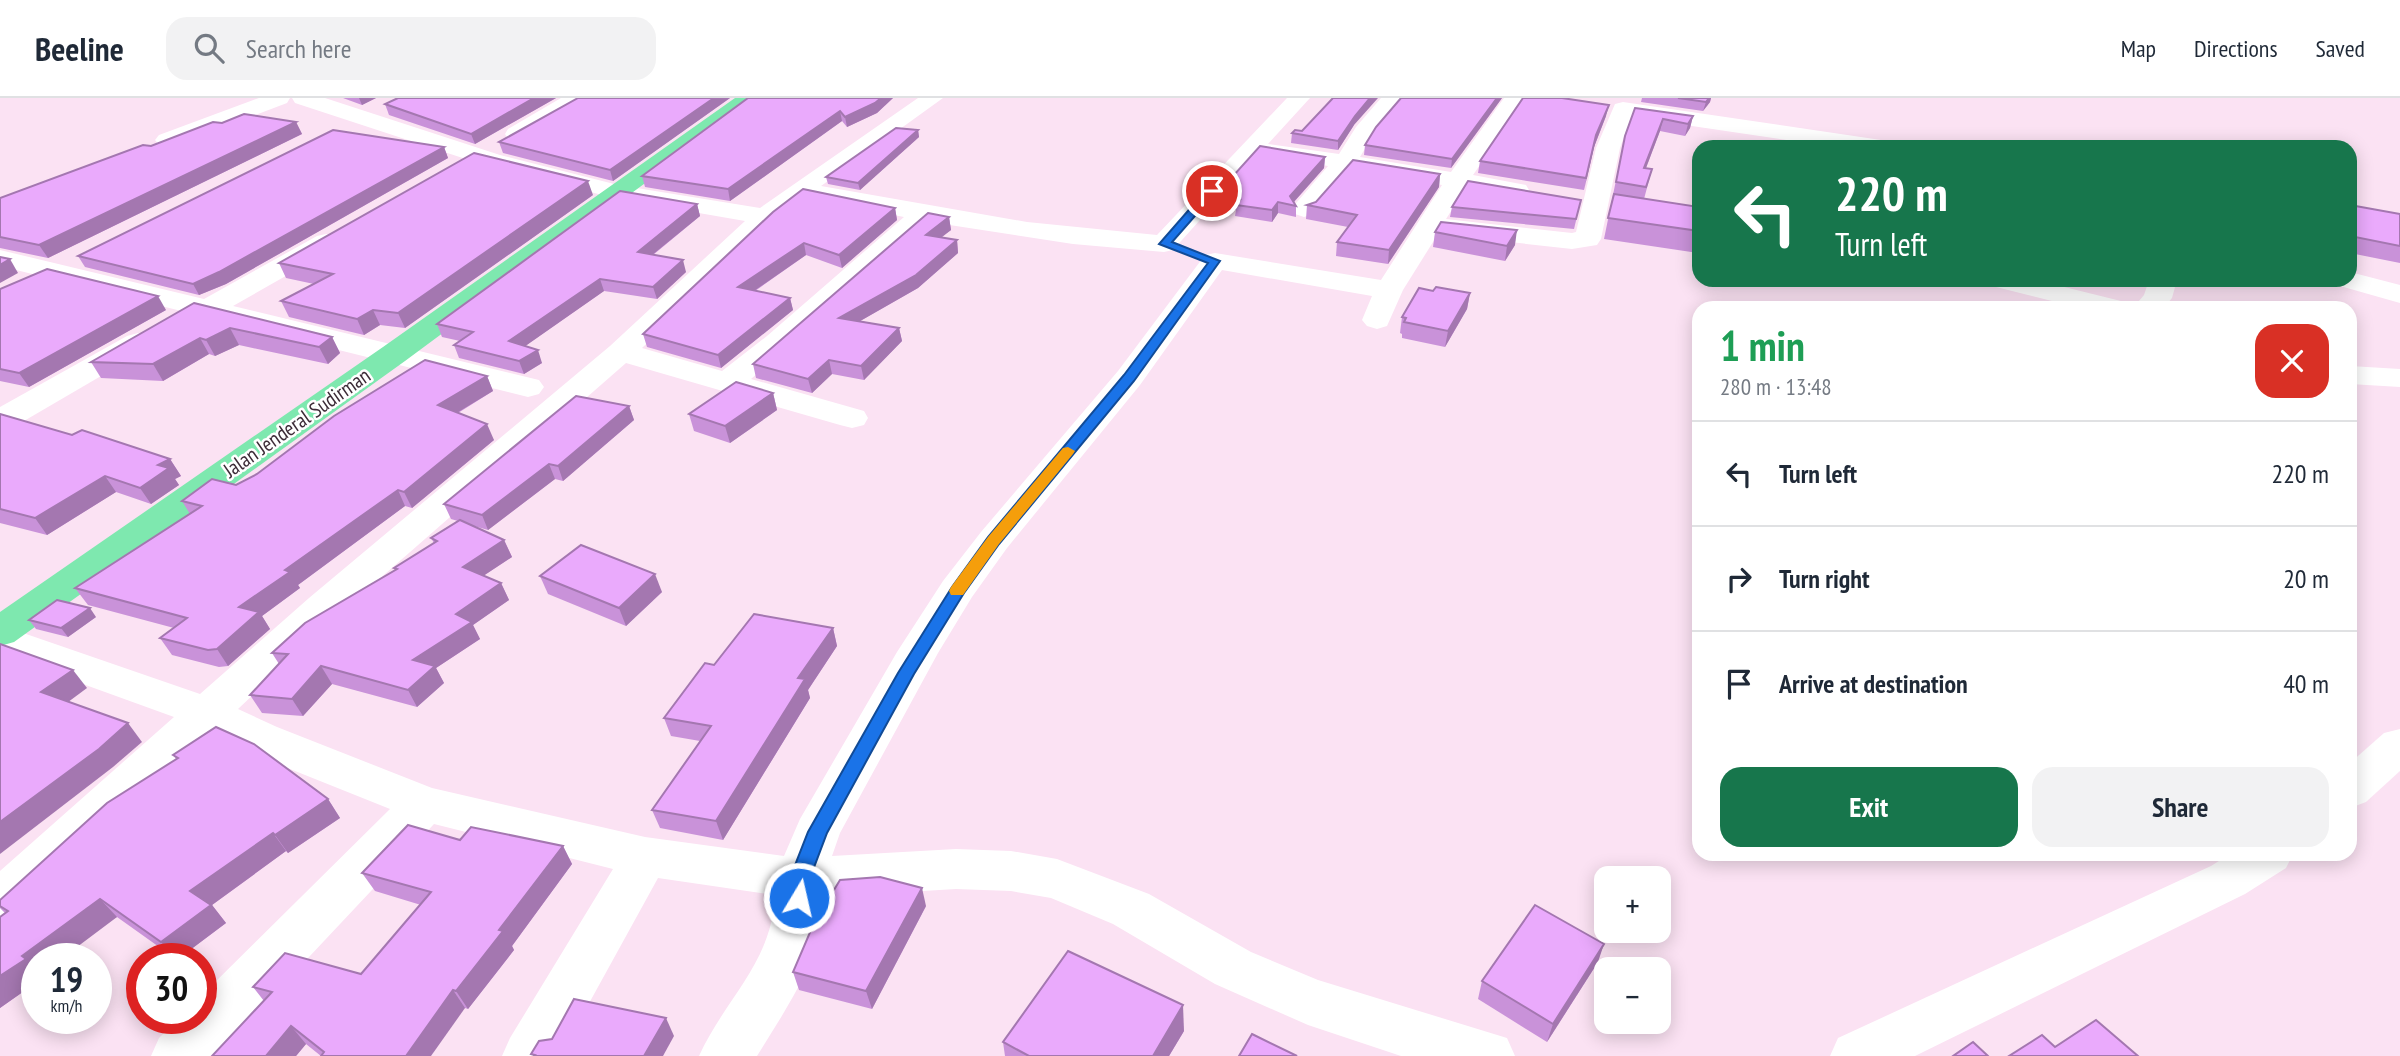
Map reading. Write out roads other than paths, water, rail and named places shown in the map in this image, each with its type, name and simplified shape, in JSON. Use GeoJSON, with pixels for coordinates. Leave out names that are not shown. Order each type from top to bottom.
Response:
{"type":"FeatureCollection","features":[{"type":"Feature","properties":{"kind":"highway","name":"Jalan Jenderal Sudirman"},"geometry":{"type":"LineString","coordinates":[[0,632],[394,355],[749,98]]}},
{"type":"Feature","properties":{"kind":"street"},"geometry":{"type":"LineString","coordinates":[[140,150],[279,98]]}},
{"type":"Feature","properties":{"kind":"street"},"geometry":{"type":"LineString","coordinates":[[303,98],[479,155],[605,201],[765,217]]}},
{"type":"Feature","properties":{"kind":"street"},"geometry":{"type":"LineString","coordinates":[[444,175],[577,98]]}},
{"type":"Feature","properties":{"kind":"street"},"geometry":{"type":"LineString","coordinates":[[0,901],[323,607],[621,352],[765,217],[932,98]]}},
{"type":"Feature","properties":{"kind":"street"},"geometry":{"type":"LineString","coordinates":[[1164,244],[1193,209],[1256,147],[1299,98]]}},
{"type":"Feature","properties":{"kind":"street"},"geometry":{"type":"LineString","coordinates":[[1304,209],[1345,162],[1364,132],[1393,98]]}},
{"type":"Feature","properties":{"kind":"street"},"geometry":{"type":"LineString","coordinates":[[800,190],[925,213],[1093,238],[1164,244],[1215,261],[1383,305],[1458,180],[1516,98]]}},
{"type":"Feature","properties":{"kind":"street"},"geometry":{"type":"LineString","coordinates":[[334,131],[389,103]]}},
{"type":"Feature","properties":{"kind":"street"},"geometry":{"type":"LineString","coordinates":[[1430,225],[1584,241],[1589,237],[1594,203],[1608,148],[1627,103]]}},
{"type":"Feature","properties":{"kind":"street"},"geometry":{"type":"LineString","coordinates":[[1595,105],[1627,103],[1841,140]]}},
{"type":"Feature","properties":{"kind":"street"},"geometry":{"type":"LineString","coordinates":[[1256,147],[1539,194]]}},
{"type":"Feature","properties":{"kind":"street"},"geometry":{"type":"LineString","coordinates":[[1567,199],[1620,207]]}},
{"type":"Feature","properties":{"kind":"street"},"geometry":{"type":"LineString","coordinates":[[727,382],[769,353],[882,246],[925,213]]}},
{"type":"Feature","properties":{"kind":"street"},"geometry":{"type":"LineString","coordinates":[[0,421],[349,229]]}},
{"type":"Feature","properties":{"kind":"street"},"geometry":{"type":"LineString","coordinates":[[12,290],[86,253]]}},
{"type":"Feature","properties":{"kind":"street"},"geometry":{"type":"LineString","coordinates":[[0,258],[528,387]]}},
{"type":"Feature","properties":{"kind":"street"},"geometry":{"type":"LineString","coordinates":[[727,1056],[779,972],[792,944],[799,919],[800,878],[817,832],[846,777],[957,590],[994,540],[1129,378],[1215,261]]}},
{"type":"Feature","properties":{"kind":"street"},"geometry":{"type":"LineString","coordinates":[[2357,282],[2400,294]]}},
{"type":"Feature","properties":{"kind":"street"},"geometry":{"type":"LineString","coordinates":[[2030,287],[2087,301]]}},
{"type":"Feature","properties":{"kind":"street"},"geometry":{"type":"LineString","coordinates":[[621,352],[852,418]]}},
{"type":"Feature","properties":{"kind":"street"},"geometry":{"type":"LineString","coordinates":[[2357,375],[2400,378]]}},
{"type":"Feature","properties":{"kind":"street"},"geometry":{"type":"LineString","coordinates":[[0,639],[208,713],[261,739],[425,804],[646,857],[800,878],[956,869],[1011,871],[1058,879],[1130,909],[1233,968],[1308,1001],[1450,1047],[1487,1056]]}},
{"type":"Feature","properties":{"kind":"street"},"geometry":{"type":"LineString","coordinates":[[2357,784],[2400,745]]}},
{"type":"Feature","properties":{"kind":"street"},"geometry":{"type":"LineString","coordinates":[[178,1056],[425,804]]}},
{"type":"Feature","properties":{"kind":"street"},"geometry":{"type":"LineString","coordinates":[[530,1056],[646,857]]}},
{"type":"Feature","properties":{"kind":"street"},"geometry":{"type":"LineString","coordinates":[[1858,1056],[2203,892],[2257,861]]}}]}
